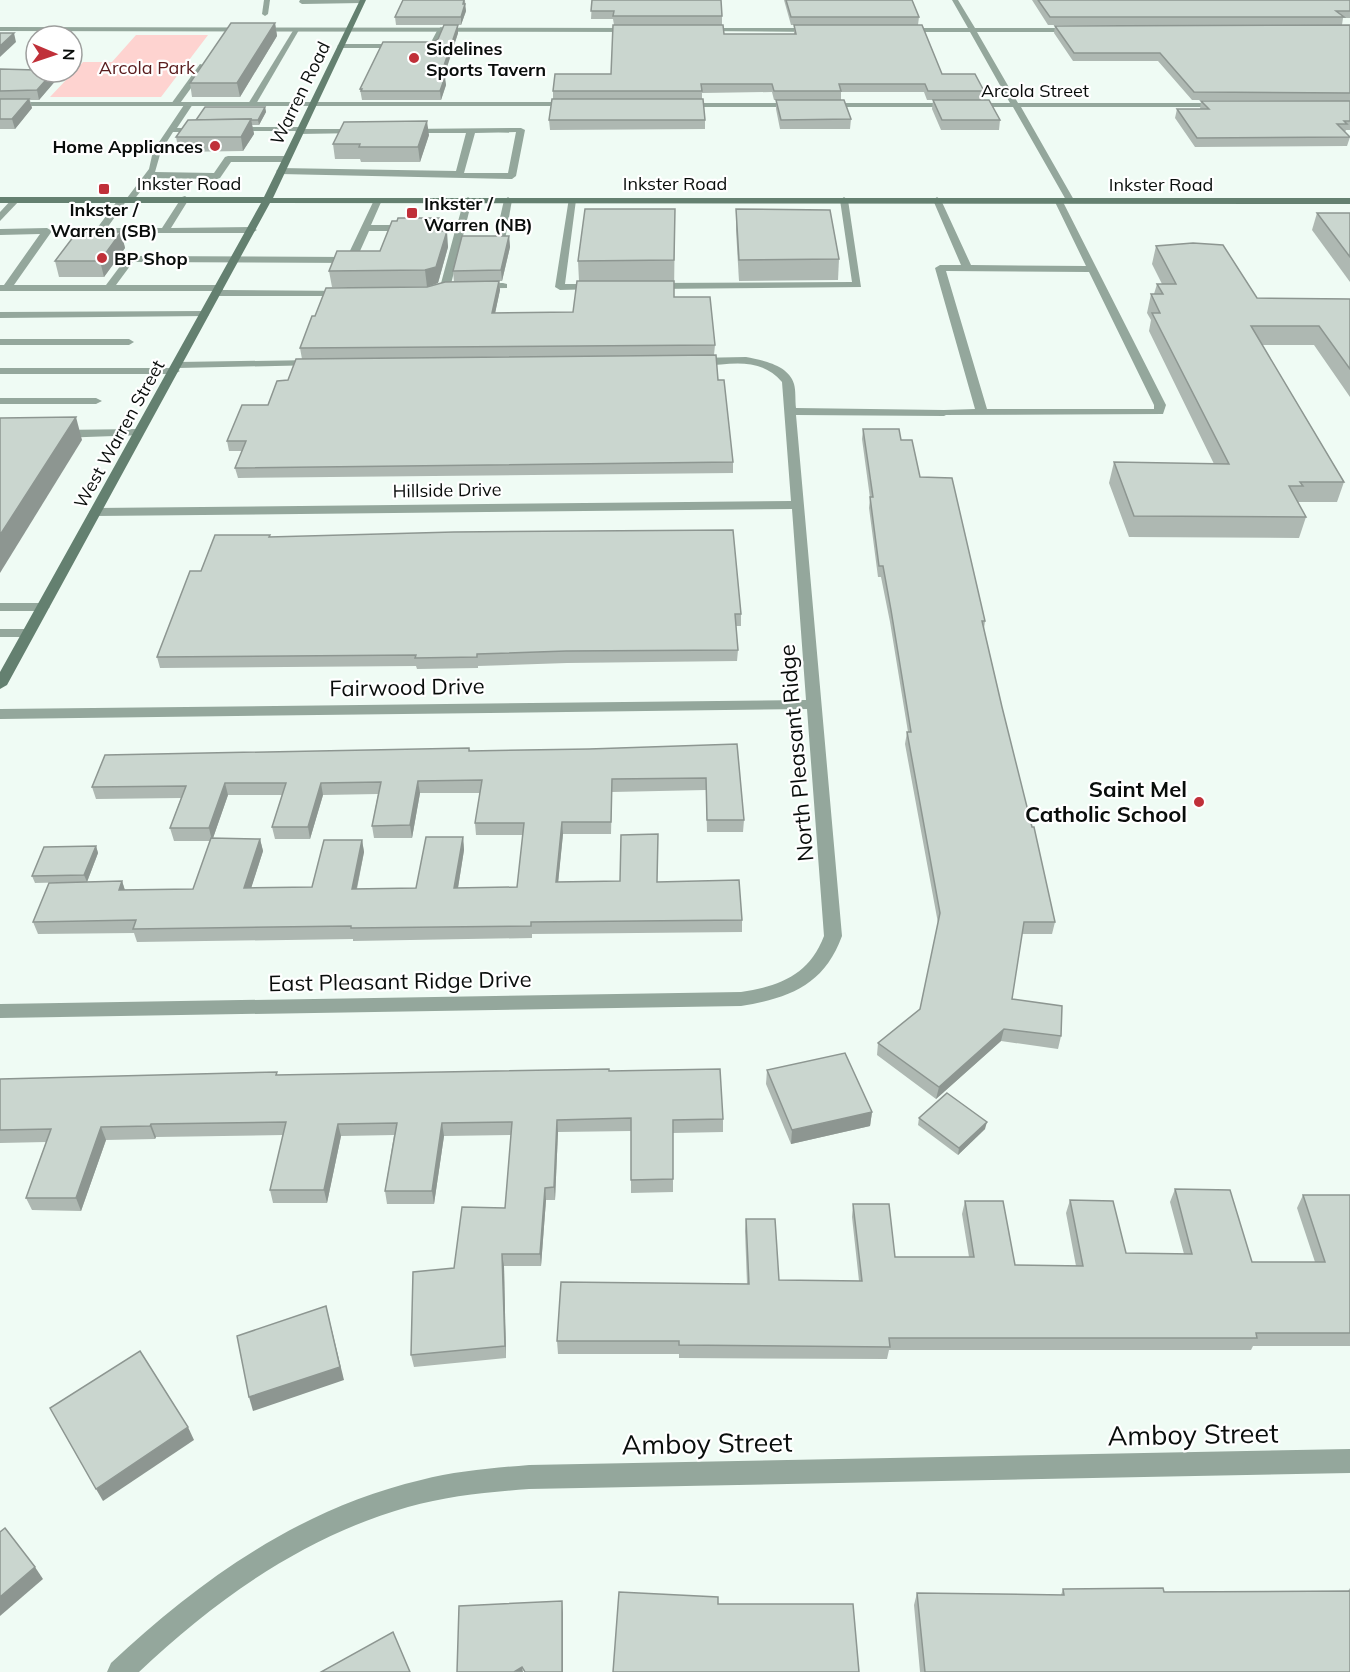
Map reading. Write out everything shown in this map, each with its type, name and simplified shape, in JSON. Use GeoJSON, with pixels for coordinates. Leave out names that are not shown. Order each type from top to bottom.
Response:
{"type":"FeatureCollection","features":[{"type":"Feature","properties":{"kind":"main road","name":"Warren Road"},"geometry":{"type":"LineString","coordinates":[[266,199],[363,1]]}},
{"type":"Feature","properties":{"kind":"main road","name":"Inkster Road"},"geometry":{"type":"LineString","coordinates":[[0,200],[378,200],[463,187],[508,200],[1350,201]]}},
{"type":"Feature","properties":{"kind":"main road","name":"West Warren Street"},"geometry":{"type":"LineString","coordinates":[[0,685],[252,230],[266,199]]}},
{"type":"Feature","properties":{"kind":"street"},"geometry":{"type":"LineString","coordinates":[[265,14],[267,0]]}},
{"type":"Feature","properties":{"kind":"street"},"geometry":{"type":"LineString","coordinates":[[303,0],[302,2],[363,1]]}},
{"type":"Feature","properties":{"kind":"street"},"geometry":{"type":"LineString","coordinates":[[955,0],[1070,200]]}},
{"type":"Feature","properties":{"kind":"street"},"geometry":{"type":"LineString","coordinates":[[257,30],[259,21]]}},
{"type":"Feature","properties":{"kind":"street"},"geometry":{"type":"LineString","coordinates":[[0,29],[644,30]]}},
{"type":"Feature","properties":{"kind":"street"},"geometry":{"type":"LineString","coordinates":[[341,46],[433,46],[441,29]]}},
{"type":"Feature","properties":{"kind":"street"},"geometry":{"type":"LineString","coordinates":[[223,39],[230,30]]}},
{"type":"Feature","properties":{"kind":"street"},"geometry":{"type":"LineString","coordinates":[[252,104],[296,30]]}},
{"type":"Feature","properties":{"kind":"street"},"geometry":{"type":"LineString","coordinates":[[691,30],[823,30]]}},
{"type":"Feature","properties":{"kind":"street"},"geometry":{"type":"LineString","coordinates":[[894,30],[1088,30]]}},
{"type":"Feature","properties":{"kind":"street"},"geometry":{"type":"LineString","coordinates":[[175,104],[209,57]]}},
{"type":"Feature","properties":{"kind":"street"},"geometry":{"type":"LineString","coordinates":[[0,104],[577,104]]}},
{"type":"Feature","properties":{"kind":"street"},"geometry":{"type":"LineString","coordinates":[[189,104],[157,151],[153,169],[100,231],[252,230]]}},
{"type":"Feature","properties":{"kind":"street"},"geometry":{"type":"LineString","coordinates":[[673,105],[804,105]]}},
{"type":"Feature","properties":{"kind":"street","name":"Arcola Street"},"geometry":{"type":"LineString","coordinates":[[816,105],[1234,105]]}},
{"type":"Feature","properties":{"kind":"street"},"geometry":{"type":"LineString","coordinates":[[171,130],[377,131]]}},
{"type":"Feature","properties":{"kind":"street"},"geometry":{"type":"LineString","coordinates":[[280,171],[463,187],[512,176],[521,130],[400,131]]}},
{"type":"Feature","properties":{"kind":"street"},"geometry":{"type":"LineString","coordinates":[[471,131],[460,228],[440,288],[503,286]]}},
{"type":"Feature","properties":{"kind":"street"},"geometry":{"type":"LineString","coordinates":[[148,175],[217,176],[228,159],[286,159]]}},
{"type":"Feature","properties":{"kind":"street"},"geometry":{"type":"LineString","coordinates":[[0,218],[16,200]]}},
{"type":"Feature","properties":{"kind":"street"},"geometry":{"type":"LineString","coordinates":[[165,231],[185,200]]}},
{"type":"Feature","properties":{"kind":"street"},"geometry":{"type":"LineString","coordinates":[[109,288],[130,259],[351,260],[378,200]]}},
{"type":"Feature","properties":{"kind":"street"},"geometry":{"type":"LineString","coordinates":[[500,240],[508,200]]}},
{"type":"Feature","properties":{"kind":"street"},"geometry":{"type":"LineString","coordinates":[[572,200],[560,287],[607,287]]}},
{"type":"Feature","properties":{"kind":"street"},"geometry":{"type":"LineString","coordinates":[[643,286],[857,285],[844,200]]}},
{"type":"Feature","properties":{"kind":"street"},"geometry":{"type":"LineString","coordinates":[[937,200],[967,268]]}},
{"type":"Feature","properties":{"kind":"street"},"geometry":{"type":"LineString","coordinates":[[791,411],[1159,412],[1160,405],[1058,200]]}},
{"type":"Feature","properties":{"kind":"street"},"geometry":{"type":"LineString","coordinates":[[365,228],[460,228]]}},
{"type":"Feature","properties":{"kind":"street"},"geometry":{"type":"LineString","coordinates":[[0,232],[47,231],[3,288]]}},
{"type":"Feature","properties":{"kind":"street"},"geometry":{"type":"LineString","coordinates":[[982,412],[940,268],[1093,269]]}},
{"type":"Feature","properties":{"kind":"street"},"geometry":{"type":"LineString","coordinates":[[3,288],[362,292]]}},
{"type":"Feature","properties":{"kind":"street"},"geometry":{"type":"LineString","coordinates":[[0,315],[204,314]]}},
{"type":"Feature","properties":{"kind":"street"},"geometry":{"type":"LineString","coordinates":[[0,342],[129,342]]}},
{"type":"Feature","properties":{"kind":"street","name":"North Pleasant Ridge"},"geometry":{"type":"LineString","coordinates":[[684,361],[742,360],[775,369],[788,382],[833,936],[829,951],[818,968],[798,983]]}},
{"type":"Feature","properties":{"kind":"street"},"geometry":{"type":"LineString","coordinates":[[0,371],[332,363]]}},
{"type":"Feature","properties":{"kind":"street"},"geometry":{"type":"LineString","coordinates":[[0,401],[96,401]]}},
{"type":"Feature","properties":{"kind":"street"},"geometry":{"type":"LineString","coordinates":[[44,434],[139,434]]}},
{"type":"Feature","properties":{"kind":"street","name":"Hillside Drive"},"geometry":{"type":"LineString","coordinates":[[95,512],[799,505]]}},
{"type":"Feature","properties":{"kind":"street"},"geometry":{"type":"LineString","coordinates":[[0,607],[43,607]]}},
{"type":"Feature","properties":{"kind":"street"},"geometry":{"type":"LineString","coordinates":[[0,633],[28,633]]}},
{"type":"Feature","properties":{"kind":"street","name":"Fairwood Drive"},"geometry":{"type":"LineString","coordinates":[[0,714],[815,704]]}},
{"type":"Feature","properties":{"kind":"street","name":"East Pleasant Ridge Drive"},"geometry":{"type":"LineString","coordinates":[[0,1011],[741,999],[782,991],[798,983]]}},
{"type":"Feature","properties":{"kind":"street","name":"Amboy Street"},"geometry":{"type":"LineString","coordinates":[[120,1672],[153,1640],[234,1575],[320,1527],[407,1495],[477,1481],[541,1476],[1350,1461]]}},
{"type":"Feature","properties":{"kind":"green space","name":"Arcola Park"},"geometry":{"type":"Polygon","coordinates":[[[136,35],[208,35],[161,97],[50,97],[62,84],[84,84],[84,62],[112,62],[136,35]]]}},
{"type":"Feature","properties":{"kind":"building"},"geometry":{"type":"Polygon","coordinates":[[[403,0],[464,0],[463,4],[465,4],[461,17],[395,17],[403,0]]]}},
{"type":"Feature","properties":{"kind":"building"},"geometry":{"type":"Polygon","coordinates":[[[592,0],[721,0],[722,16],[613,16],[614,11],[591,11],[592,0]]]}},
{"type":"Feature","properties":{"kind":"building"},"geometry":{"type":"Polygon","coordinates":[[[786,0],[912,0],[919,17],[791,17],[786,0]]]}},
{"type":"Feature","properties":{"kind":"building"},"geometry":{"type":"Polygon","coordinates":[[[1038,0],[1350,0],[1350,11],[1336,11],[1344,17],[1050,17],[1038,0]]]}},
{"type":"Feature","properties":{"kind":"building"},"geometry":{"type":"Polygon","coordinates":[[[231,23],[275,23],[237,83],[190,83],[231,23]]]}},
{"type":"Feature","properties":{"kind":"building"},"geometry":{"type":"Polygon","coordinates":[[[444,25],[458,25],[440,77],[445,77],[440,91],[361,91],[383,42],[433,42],[438,39],[444,25]]]}},
{"type":"Feature","properties":{"kind":"building"},"geometry":{"type":"Polygon","coordinates":[[[613,25],[723,25],[724,34],[796,34],[794,25],[922,25],[942,74],[975,74],[984,91],[928,91],[925,84],[839,84],[841,91],[774,91],[772,84],[701,84],[702,91],[553,91],[555,74],[611,74],[613,25]]]}},
{"type":"Feature","properties":{"kind":"building"},"geometry":{"type":"Polygon","coordinates":[[[1350,25],[1350,93],[1194,92],[1160,53],[1074,53],[1055,26],[1350,25]]]}},
{"type":"Feature","properties":{"kind":"building"},"geometry":{"type":"Polygon","coordinates":[[[0,33],[14,33],[0,46],[0,33]]]}},
{"type":"Feature","properties":{"kind":"building"},"geometry":{"type":"Polygon","coordinates":[[[0,69],[24,70],[24,84],[42,84],[37,90],[0,91],[0,69]]]}},
{"type":"Feature","properties":{"kind":"building"},"geometry":{"type":"Polygon","coordinates":[[[0,99],[29,99],[12,119],[0,119],[0,99]]]}},
{"type":"Feature","properties":{"kind":"building"},"geometry":{"type":"Polygon","coordinates":[[[552,99],[703,99],[705,120],[549,120],[552,99]]]}},
{"type":"Feature","properties":{"kind":"building"},"geometry":{"type":"Polygon","coordinates":[[[776,100],[844,100],[851,119],[781,120],[776,100]]]}},
{"type":"Feature","properties":{"kind":"building"},"geometry":{"type":"Polygon","coordinates":[[[933,100],[989,100],[1000,120],[942,120],[933,100]]]}},
{"type":"Feature","properties":{"kind":"building"},"geometry":{"type":"Polygon","coordinates":[[[1201,101],[1350,101],[1350,121],[1344,121],[1347,124],[1337,124],[1350,137],[1197,138],[1177,109],[1209,109],[1201,101]]]}},
{"type":"Feature","properties":{"kind":"building"},"geometry":{"type":"Polygon","coordinates":[[[205,107],[265,107],[258,120],[196,120],[205,107]]]}},
{"type":"Feature","properties":{"kind":"building"},"geometry":{"type":"Polygon","coordinates":[[[251,119],[241,137],[176,137],[188,120],[251,119]]]}},
{"type":"Feature","properties":{"kind":"building"},"geometry":{"type":"Polygon","coordinates":[[[427,121],[418,147],[359,147],[360,144],[333,144],[344,122],[427,121]]]}},
{"type":"Feature","properties":{"kind":"building"},"geometry":{"type":"Polygon","coordinates":[[[585,209],[675,209],[674,260],[578,261],[585,209]]]}},
{"type":"Feature","properties":{"kind":"building"},"geometry":{"type":"Polygon","coordinates":[[[736,209],[830,210],[839,259],[739,260],[736,209]]]}},
{"type":"Feature","properties":{"kind":"building"},"geometry":{"type":"Polygon","coordinates":[[[1317,213],[1350,213],[1350,257],[1317,213]]]}},
{"type":"Feature","properties":{"kind":"building"},"geometry":{"type":"Polygon","coordinates":[[[398,218],[442,218],[438,231],[447,231],[436,267],[425,270],[329,271],[337,251],[380,251],[392,221],[397,221],[398,218]]]}},
{"type":"Feature","properties":{"kind":"building"},"geometry":{"type":"Polygon","coordinates":[[[77,232],[121,232],[100,261],[55,261],[77,232]]]}},
{"type":"Feature","properties":{"kind":"building"},"geometry":{"type":"Polygon","coordinates":[[[462,236],[509,236],[501,270],[453,271],[462,236]]]}},
{"type":"Feature","properties":{"kind":"building"},"geometry":{"type":"Polygon","coordinates":[[[1193,243],[1223,245],[1257,298],[1350,299],[1350,369],[1319,326],[1251,326],[1344,482],[1300,482],[1303,486],[1289,486],[1306,517],[1134,516],[1114,462],[1229,464],[1152,313],[1160,313],[1151,294],[1163,294],[1157,284],[1176,284],[1156,246],[1193,243]]]}},
{"type":"Feature","properties":{"kind":"building"},"geometry":{"type":"Polygon","coordinates":[[[499,281],[492,313],[573,312],[577,281],[674,281],[674,297],[710,297],[715,345],[300,348],[326,288],[427,287],[445,282],[499,281]]]}},
{"type":"Feature","properties":{"kind":"building"},"geometry":{"type":"Polygon","coordinates":[[[716,355],[718,380],[724,380],[733,462],[235,468],[246,441],[227,441],[242,405],[268,405],[277,381],[288,380],[296,359],[716,355]]]}},
{"type":"Feature","properties":{"kind":"building"},"geometry":{"type":"Polygon","coordinates":[[[76,417],[0,535],[0,418],[76,417]]]}},
{"type":"Feature","properties":{"kind":"building"},"geometry":{"type":"Polygon","coordinates":[[[863,429],[899,429],[901,440],[912,440],[920,477],[952,478],[985,621],[982,621],[1032,827],[1034,827],[1055,922],[1024,922],[1012,999],[1062,1006],[1061,1036],[1004,1029],[939,1087],[878,1043],[920,1009],[940,913],[907,732],[911,732],[891,610],[883,566],[879,566],[870,497],[873,497],[863,429]]]}},
{"type":"Feature","properties":{"kind":"building"},"geometry":{"type":"Polygon","coordinates":[[[733,530],[741,614],[735,614],[738,650],[566,651],[477,654],[477,657],[415,658],[416,655],[157,657],[190,571],[201,571],[215,535],[270,535],[269,537],[454,532],[733,530]]]}},
{"type":"Feature","properties":{"kind":"building"},"geometry":{"type":"Polygon","coordinates":[[[737,744],[744,820],[707,820],[706,778],[612,779],[611,822],[562,822],[556,882],[620,881],[621,835],[658,834],[657,882],[739,880],[742,920],[531,922],[531,926],[133,929],[136,920],[33,922],[49,883],[122,881],[119,890],[193,889],[211,838],[260,839],[244,888],[312,887],[324,840],[362,840],[352,889],[416,888],[426,837],[463,837],[454,888],[517,887],[524,823],[475,823],[482,780],[418,781],[410,825],[372,826],[381,782],[321,783],[308,827],[272,827],[286,783],[225,783],[209,828],[170,828],[186,786],[92,787],[105,755],[469,748],[469,751],[589,749],[737,744]]]}},
{"type":"Feature","properties":{"kind":"building"},"geometry":{"type":"Polygon","coordinates":[[[96,846],[84,875],[32,876],[44,847],[96,846]]]}},
{"type":"Feature","properties":{"kind":"building"},"geometry":{"type":"Polygon","coordinates":[[[845,1053],[872,1112],[792,1130],[767,1070],[845,1053]]]}},
{"type":"Feature","properties":{"kind":"building"},"geometry":{"type":"Polygon","coordinates":[[[609,1069],[609,1071],[720,1069],[723,1119],[673,1120],[673,1179],[631,1180],[631,1118],[557,1120],[554,1187],[545,1188],[540,1254],[502,1254],[505,1346],[411,1355],[413,1272],[454,1268],[462,1207],[505,1208],[512,1122],[442,1123],[432,1191],[385,1191],[397,1123],[338,1124],[324,1190],[270,1190],[286,1122],[101,1127],[76,1198],[26,1198],[51,1129],[0,1130],[0,1079],[277,1072],[276,1075],[609,1069]]]}},
{"type":"Feature","properties":{"kind":"building"},"geometry":{"type":"Polygon","coordinates":[[[947,1093],[987,1122],[959,1148],[919,1118],[947,1093]]]}},
{"type":"Feature","properties":{"kind":"building"},"geometry":{"type":"Polygon","coordinates":[[[1175,1189],[1230,1190],[1252,1262],[1325,1262],[1303,1195],[1350,1195],[1350,1333],[1256,1333],[1257,1338],[889,1338],[890,1347],[679,1345],[679,1341],[557,1341],[561,1282],[749,1284],[746,1219],[775,1219],[779,1280],[862,1281],[853,1204],[889,1204],[895,1257],[974,1257],[965,1201],[1003,1201],[1015,1265],[1083,1266],[1070,1200],[1113,1201],[1126,1253],[1192,1254],[1175,1189]]]}},
{"type":"Feature","properties":{"kind":"building"},"geometry":{"type":"Polygon","coordinates":[[[326,1306],[340,1367],[249,1397],[237,1336],[326,1306]]]}},
{"type":"Feature","properties":{"kind":"building"},"geometry":{"type":"Polygon","coordinates":[[[140,1351],[188,1427],[96,1489],[50,1408],[140,1351]]]}},
{"type":"Feature","properties":{"kind":"building"},"geometry":{"type":"Polygon","coordinates":[[[5,1528],[35,1567],[0,1597],[0,1532],[5,1528]]]}},
{"type":"Feature","properties":{"kind":"building"},"geometry":{"type":"Polygon","coordinates":[[[1163,1588],[1164,1592],[1350,1591],[1350,1672],[925,1672],[917,1593],[1064,1595],[1063,1589],[1163,1588]]]}},
{"type":"Feature","properties":{"kind":"building"},"geometry":{"type":"Polygon","coordinates":[[[619,1592],[718,1597],[718,1604],[853,1604],[859,1672],[613,1672],[619,1592]]]}},
{"type":"Feature","properties":{"kind":"building"},"geometry":{"type":"Polygon","coordinates":[[[562,1601],[562,1672],[525,1672],[522,1667],[514,1672],[457,1672],[459,1606],[562,1601]]]}},
{"type":"Feature","properties":{"kind":"building"},"geometry":{"type":"Polygon","coordinates":[[[393,1632],[410,1672],[321,1672],[393,1632]]]}},
{"type":"Feature","properties":{"kind":"place","name":"Sidelines Sports Tavern"},"geometry":{"type":"Point","coordinates":[414,58]}},
{"type":"Feature","properties":{"kind":"place","name":"Home Appliances"},"geometry":{"type":"Point","coordinates":[215,146]}},
{"type":"Feature","properties":{"kind":"place","name":"Inkster / Warren (SB)"},"geometry":{"type":"Point","coordinates":[104,189]}},
{"type":"Feature","properties":{"kind":"place","name":"Inkster / Warren (NB)"},"geometry":{"type":"Point","coordinates":[412,213]}},
{"type":"Feature","properties":{"kind":"place","name":"BP Shop"},"geometry":{"type":"Point","coordinates":[102,258]}},
{"type":"Feature","properties":{"kind":"place","name":"Saint Mel Catholic School"},"geometry":{"type":"Point","coordinates":[1199,802]}}]}
